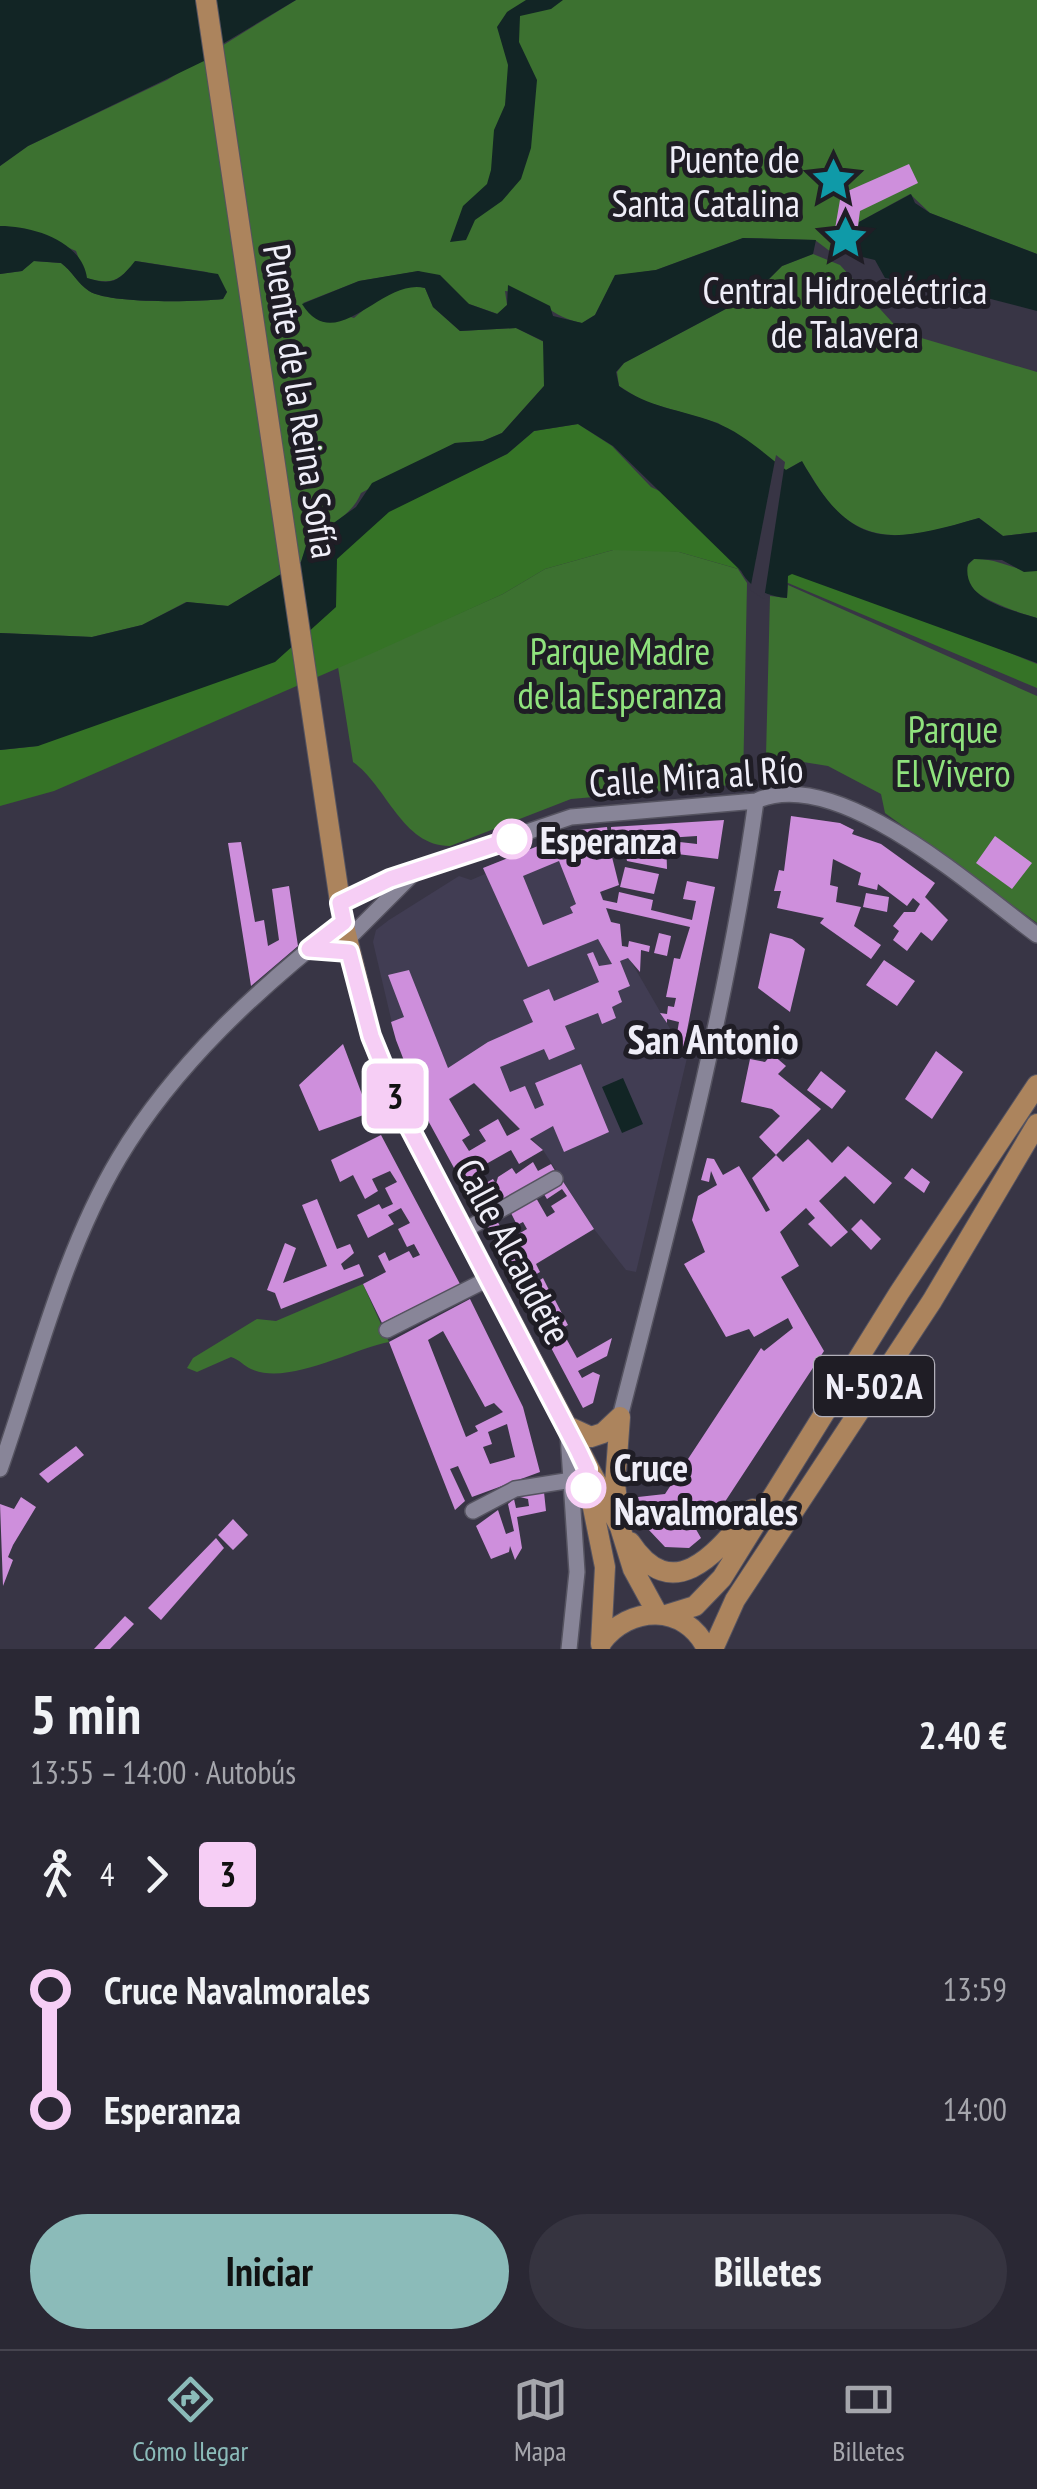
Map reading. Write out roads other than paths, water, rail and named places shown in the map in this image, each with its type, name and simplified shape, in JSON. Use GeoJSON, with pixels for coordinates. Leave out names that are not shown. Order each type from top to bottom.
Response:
{"type":"FeatureCollection","features":[{"type":"Feature","properties":{"kind":"main road","name":"Puente de la Reina Sofía"},"geometry":{"type":"LineString","coordinates":[[206,0],[330,813]]}},
{"type":"Feature","properties":{"kind":"main road","name":"Calle Alcaudete"},"geometry":{"type":"LineString","coordinates":[[330,813],[345,929],[371,1036],[404,1117],[567,1428],[605,1567],[600,1646]]}},
{"type":"Feature","properties":{"kind":"main road","name":"N-502A"},"geometry":{"type":"LineString","coordinates":[[600,1646],[631,1617],[695,1606],[710,1594],[899,1293],[1037,1086]]}},
{"type":"Feature","properties":{"kind":"main road","name":"N-502A"},"geometry":{"type":"LineString","coordinates":[[662,1614],[694,1630],[710,1649],[735,1600],[932,1301],[1037,1124]]}},
{"type":"Feature","properties":{"kind":"main road"},"geometry":{"type":"LineString","coordinates":[[567,1428],[592,1436],[603,1433],[620,1417]]}},
{"type":"Feature","properties":{"kind":"main road"},"geometry":{"type":"LineString","coordinates":[[579,1474],[620,1417]]}},
{"type":"Feature","properties":{"kind":"main road"},"geometry":{"type":"LineString","coordinates":[[620,1417],[615,1484],[620,1527],[638,1553],[660,1568],[683,1572],[699,1567],[797,1458]]}},
{"type":"Feature","properties":{"kind":"main road","name":"Calle Alcaudete"},"geometry":{"type":"LineString","coordinates":[[579,1474],[620,1527],[634,1570],[662,1614]]}},
{"type":"Feature","properties":{"kind":"street","name":"Calle Mira al Río"},"geometry":{"type":"LineString","coordinates":[[345,929],[416,872],[571,817],[756,801],[773,794],[805,792],[857,809],[915,845],[1037,935]]}},
{"type":"Feature","properties":{"kind":"street"},"geometry":{"type":"LineString","coordinates":[[620,1417],[714,1039],[742,904],[756,801]]}},
{"type":"Feature","properties":{"kind":"street"},"geometry":{"type":"LineString","coordinates":[[0,1469],[85,1226],[120,1158],[192,1060],[309,949],[345,929],[416,872]]}},
{"type":"Feature","properties":{"kind":"street","name":"Calle Mira al Río"},"geometry":{"type":"LineString","coordinates":[[966,884],[996,916],[1037,946]]}},
{"type":"Feature","properties":{"kind":"street"},"geometry":{"type":"LineString","coordinates":[[309,949],[345,929]]}},
{"type":"Feature","properties":{"kind":"street"},"geometry":{"type":"LineString","coordinates":[[465,1230],[555,1179]]}},
{"type":"Feature","properties":{"kind":"street"},"geometry":{"type":"LineString","coordinates":[[387,1330],[490,1278]]}},
{"type":"Feature","properties":{"kind":"street"},"geometry":{"type":"LineString","coordinates":[[472,1511],[514,1489],[579,1474]]}},
{"type":"Feature","properties":{"kind":"street","name":"Calle Alcaudete"},"geometry":{"type":"LineString","coordinates":[[569,1649],[577,1572],[579,1474]]}},
{"type":"Feature","properties":{"kind":"place","name":"Puente de Santa Catalina"},"geometry":{"type":"Point","coordinates":[833,180]}},
{"type":"Feature","properties":{"kind":"place","name":"Central Hidroeléctrica de Talavera"},"geometry":{"type":"Point","coordinates":[845,237]}},
{"type":"Feature","properties":{"kind":"place","name":"Esperanza"},"geometry":{"type":"Point","coordinates":[512,839]}},
{"type":"Feature","properties":{"kind":"place","name":"Cruce Navalmorales"},"geometry":{"type":"Point","coordinates":[586,1488]}},
{"type":"Feature","properties":{"kind":"district","name":"San Antonio"},"geometry":{"type":"Point","coordinates":[713,1039]}},
{"type":"Feature","properties":{"kind":"park label","name":"Parque Madre de la Esperanza"},"geometry":{"type":"Point","coordinates":[620,672]}},
{"type":"Feature","properties":{"kind":"park label","name":"Parque El Vivero"},"geometry":{"type":"Point","coordinates":[953,750]}}]}
